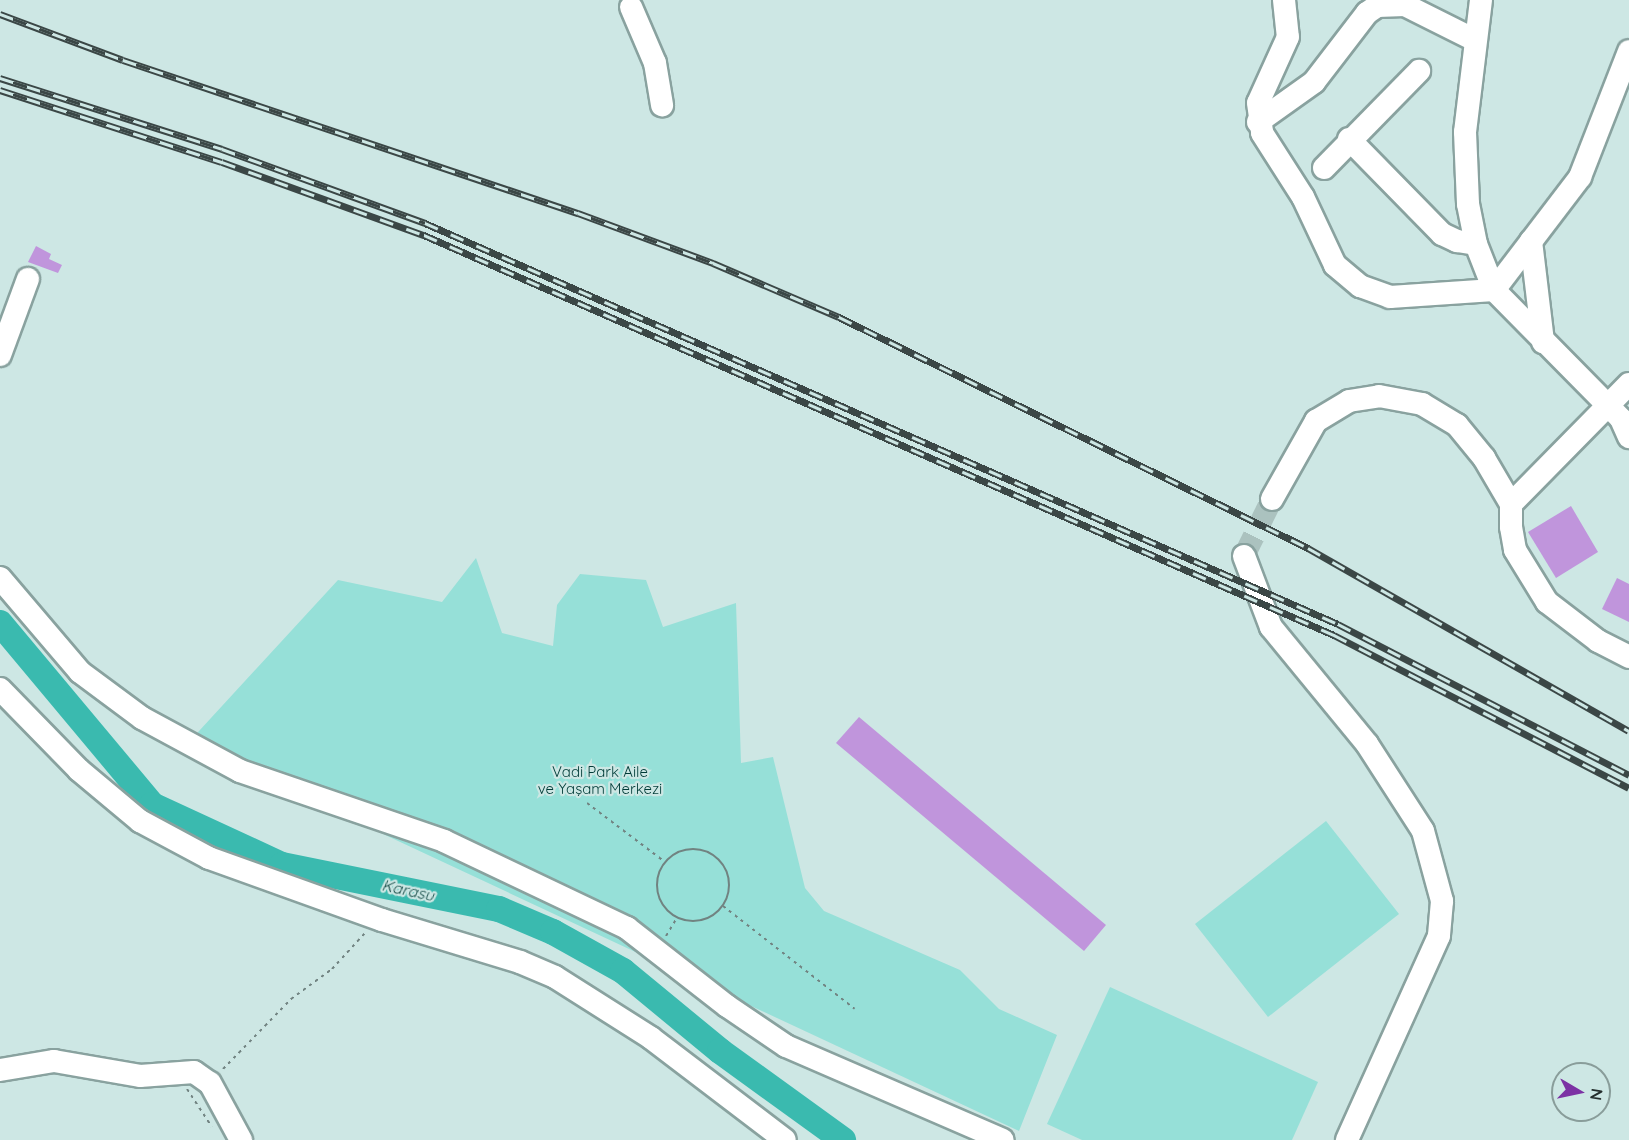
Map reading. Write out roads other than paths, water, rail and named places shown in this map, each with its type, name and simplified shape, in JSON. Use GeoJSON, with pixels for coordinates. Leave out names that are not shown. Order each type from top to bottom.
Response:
{"type":"FeatureCollection","features":[{"type":"Feature","properties":{"kind":"street"},"geometry":{"type":"LineString","coordinates":[[1284,0],[1288,37],[1281,61],[1261,94],[1258,122],[1303,197],[1327,253],[1346,276],[1360,286],[1390,297],[1494,290],[1584,170],[1629,51]]}},
{"type":"Feature","properties":{"kind":"street"},"geometry":{"type":"LineString","coordinates":[[1481,0],[1474,40],[1465,132],[1468,204],[1476,244],[1494,290],[1608,406],[1629,437]]}},
{"type":"Feature","properties":{"kind":"street"},"geometry":{"type":"LineString","coordinates":[[628,2],[655,63],[662,105]]}},
{"type":"Feature","properties":{"kind":"street"},"geometry":{"type":"LineString","coordinates":[[1258,122],[1314,82],[1367,13],[1377,6],[1405,5],[1474,40]]}},
{"type":"Feature","properties":{"kind":"street"},"geometry":{"type":"LineString","coordinates":[[1324,168],[1349,139],[1419,71]]}},
{"type":"Feature","properties":{"kind":"street"},"geometry":{"type":"LineString","coordinates":[[1349,139],[1442,234],[1456,242],[1476,244]]}},
{"type":"Feature","properties":{"kind":"street"},"geometry":{"type":"LineString","coordinates":[[1531,241],[1543,342]]}},
{"type":"Feature","properties":{"kind":"street"},"geometry":{"type":"LineString","coordinates":[[0,355],[28,279]]}},
{"type":"Feature","properties":{"kind":"street"},"geometry":{"type":"LineString","coordinates":[[1511,504],[1629,384]]}},
{"type":"Feature","properties":{"kind":"street"},"geometry":{"type":"LineString","coordinates":[[1272,498],[1316,422],[1349,401],[1379,396],[1422,404],[1457,425],[1484,458],[1511,504],[1515,550],[1547,602],[1598,641],[1629,657]]}},
{"type":"Feature","properties":{"kind":"street"},"geometry":{"type":"LineString","coordinates":[[1244,556],[1271,627],[1367,744],[1424,831],[1442,901],[1439,936],[1347,1140]]}},
{"type":"Feature","properties":{"kind":"street"},"geometry":{"type":"LineString","coordinates":[[0,578],[80,672],[142,718],[240,771],[444,841],[627,928],[736,1013],[786,1046],[1003,1140]]}},
{"type":"Feature","properties":{"kind":"street"},"geometry":{"type":"LineString","coordinates":[[0,689],[78,770],[140,821],[209,858],[372,916],[520,962],[555,977],[651,1038],[785,1140]]}},
{"type":"Feature","properties":{"kind":"street"},"geometry":{"type":"LineString","coordinates":[[0,1070],[54,1061],[140,1076],[183,1072],[205,1077],[241,1140]]}},
{"type":"Feature","properties":{"kind":"waterway","name":"Karasu"},"geometry":{"type":"LineString","coordinates":[[0,623],[152,805],[282,865],[499,909],[553,932],[623,971],[720,1051],[843,1140]]}},
{"type":"Feature","properties":{"kind":"tunnel"},"geometry":{"type":"LineString","coordinates":[[1244,556],[1272,499]]}},
{"type":"Feature","properties":{"kind":"railway"},"geometry":{"type":"LineString","coordinates":[[0,14],[123,60],[578,213],[713,263],[839,317],[1308,548],[1629,731]]}},
{"type":"Feature","properties":{"kind":"railway"},"geometry":{"type":"LineString","coordinates":[[0,78],[222,149],[425,223],[1338,624],[1629,775]]}},
{"type":"Feature","properties":{"kind":"railway"},"geometry":{"type":"LineString","coordinates":[[0,90],[222,162],[424,235],[1334,635],[1629,788]]}},
{"type":"Feature","properties":{"kind":"park label","name":"Vadi Park Aile ve Yaşam Merkezi"},"geometry":{"type":"Point","coordinates":[600,780]}}]}
